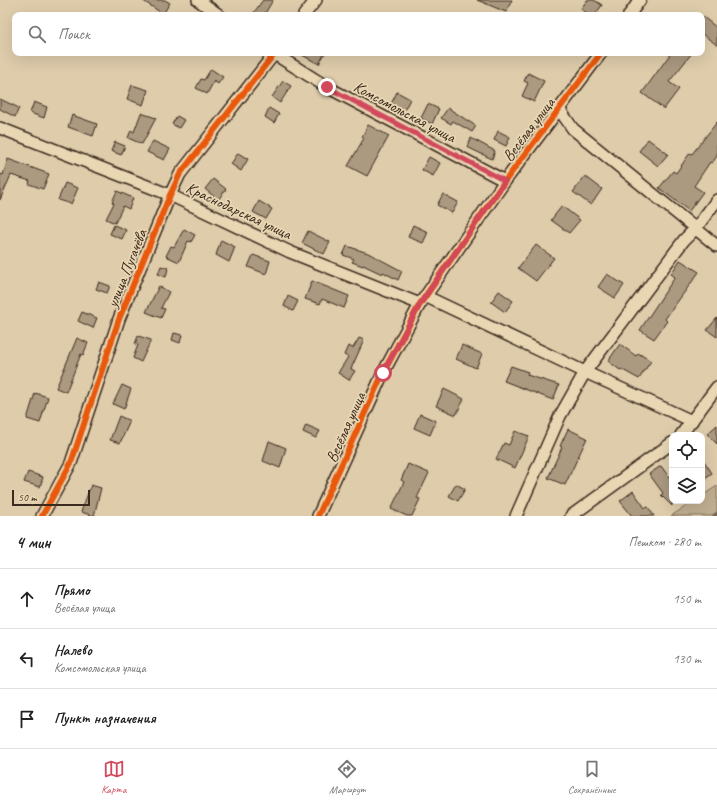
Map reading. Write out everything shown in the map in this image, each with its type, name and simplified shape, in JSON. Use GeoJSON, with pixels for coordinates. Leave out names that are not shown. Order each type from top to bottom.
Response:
{"type":"FeatureCollection","features":[{"type":"Feature","properties":{"kind":"street"},"geometry":{"type":"LineString","coordinates":[[198,0],[215,12]]}},
{"type":"Feature","properties":{"kind":"street"},"geometry":{"type":"LineString","coordinates":[[306,12],[316,0]]}},
{"type":"Feature","properties":{"kind":"street"},"geometry":{"type":"LineString","coordinates":[[631,12],[640,0]]}},
{"type":"Feature","properties":{"kind":"street","name":"улица Пугачёва"},"geometry":{"type":"LineString","coordinates":[[42,516],[71,463],[119,319],[180,174],[272,56]]}},
{"type":"Feature","properties":{"kind":"street","name":"Комсомольская улица"},"geometry":{"type":"LineString","coordinates":[[279,56],[327,87],[505,181]]}},
{"type":"Feature","properties":{"kind":"street","name":"Весёлая улица"},"geometry":{"type":"LineString","coordinates":[[318,516],[383,373],[423,300],[505,181],[599,56]]}},
{"type":"Feature","properties":{"kind":"street"},"geometry":{"type":"LineString","coordinates":[[559,109],[573,129],[717,246]]}},
{"type":"Feature","properties":{"kind":"street","name":"Краснодарская улица"},"geometry":{"type":"LineString","coordinates":[[0,128],[170,195],[290,252],[423,300],[692,421]]}},
{"type":"Feature","properties":{"kind":"street"},"geometry":{"type":"LineString","coordinates":[[516,516],[560,416],[585,372],[684,240],[696,228],[717,200]]}},
{"type":"Feature","properties":{"kind":"street"},"geometry":{"type":"LineString","coordinates":[[683,432],[717,387]]}},
{"type":"Feature","properties":{"kind":"street"},"geometry":{"type":"LineString","coordinates":[[571,516],[669,445]]}},
{"type":"Feature","properties":{"kind":"shaded area"},"geometry":{"type":"Polygon","coordinates":[[[717,486],[717,516],[671,516],[689,504],[705,504],[705,494],[717,486]]]}},
{"type":"Feature","properties":{"kind":"building"},"geometry":{"type":"Polygon","coordinates":[[[142,0],[165,0],[170,3],[164,12],[160,12],[142,0]]]}},
{"type":"Feature","properties":{"kind":"building"},"geometry":{"type":"Polygon","coordinates":[[[263,0],[273,0],[266,12],[254,12],[263,0]]]}},
{"type":"Feature","properties":{"kind":"building"},"geometry":{"type":"Polygon","coordinates":[[[477,0],[512,0],[506,12],[477,0]]]}},
{"type":"Feature","properties":{"kind":"building"},"geometry":{"type":"Polygon","coordinates":[[[587,0],[594,0],[602,5],[597,12],[586,12],[581,9],[587,0]]]}},
{"type":"Feature","properties":{"kind":"building"},"geometry":{"type":"Polygon","coordinates":[[[705,18],[717,28],[717,45],[705,36],[705,18]]]}},
{"type":"Feature","properties":{"kind":"building"},"geometry":{"type":"Polygon","coordinates":[[[304,56],[323,56],[319,64],[304,56]]]}},
{"type":"Feature","properties":{"kind":"building"},"geometry":{"type":"Polygon","coordinates":[[[669,56],[690,56],[669,82],[679,89],[664,109],[642,93],[669,56]]]}},
{"type":"Feature","properties":{"kind":"building"},"geometry":{"type":"Polygon","coordinates":[[[211,69],[223,77],[218,84],[214,81],[207,94],[196,88],[201,79],[204,80],[211,69]]]}},
{"type":"Feature","properties":{"kind":"building"},"geometry":{"type":"Polygon","coordinates":[[[528,73],[544,81],[534,102],[522,96],[528,83],[524,81],[528,73]]]}},
{"type":"Feature","properties":{"kind":"building"},"geometry":{"type":"Polygon","coordinates":[[[283,81],[291,86],[280,103],[272,97],[283,81]]]}},
{"type":"Feature","properties":{"kind":"building"},"geometry":{"type":"Polygon","coordinates":[[[132,85],[148,90],[143,105],[127,99],[132,85]]]}},
{"type":"Feature","properties":{"kind":"building"},"geometry":{"type":"Polygon","coordinates":[[[397,92],[410,99],[403,113],[390,106],[397,92]]]}},
{"type":"Feature","properties":{"kind":"building"},"geometry":{"type":"Polygon","coordinates":[[[0,99],[19,108],[15,117],[0,109],[0,99]]]}},
{"type":"Feature","properties":{"kind":"building"},"geometry":{"type":"Polygon","coordinates":[[[34,102],[47,107],[44,118],[30,113],[34,102]]]}},
{"type":"Feature","properties":{"kind":"building"},"geometry":{"type":"Polygon","coordinates":[[[428,104],[439,109],[432,124],[421,118],[428,104]]]}},
{"type":"Feature","properties":{"kind":"building"},"geometry":{"type":"Polygon","coordinates":[[[269,108],[279,114],[274,123],[265,117],[269,108]]]}},
{"type":"Feature","properties":{"kind":"building"},"geometry":{"type":"Polygon","coordinates":[[[448,108],[476,126],[472,132],[453,121],[451,124],[441,118],[448,108]]]}},
{"type":"Feature","properties":{"kind":"building"},"geometry":{"type":"Polygon","coordinates":[[[141,113],[156,118],[142,144],[128,138],[131,130],[134,132],[141,113]]]}},
{"type":"Feature","properties":{"kind":"building"},"geometry":{"type":"Polygon","coordinates":[[[72,115],[97,124],[93,136],[68,127],[72,115]]]}},
{"type":"Feature","properties":{"kind":"building"},"geometry":{"type":"Polygon","coordinates":[[[177,116],[184,120],[179,128],[172,124],[177,116]]]}},
{"type":"Feature","properties":{"kind":"building"},"geometry":{"type":"Polygon","coordinates":[[[717,122],[717,156],[712,163],[710,162],[694,186],[703,192],[689,211],[659,188],[673,171],[676,173],[690,153],[692,154],[717,122]]]}},
{"type":"Feature","properties":{"kind":"building"},"geometry":{"type":"Polygon","coordinates":[[[368,125],[389,136],[367,176],[348,166],[364,138],[362,137],[368,125]]]}},
{"type":"Feature","properties":{"kind":"building"},"geometry":{"type":"Polygon","coordinates":[[[498,131],[510,137],[506,146],[494,140],[498,131]]]}},
{"type":"Feature","properties":{"kind":"building"},"geometry":{"type":"Polygon","coordinates":[[[471,138],[495,151],[492,159],[467,147],[471,138]]]}},
{"type":"Feature","properties":{"kind":"building"},"geometry":{"type":"Polygon","coordinates":[[[648,139],[668,154],[658,166],[639,151],[648,139]]]}},
{"type":"Feature","properties":{"kind":"building"},"geometry":{"type":"Polygon","coordinates":[[[153,141],[170,149],[164,160],[147,152],[153,141]]]}},
{"type":"Feature","properties":{"kind":"building"},"geometry":{"type":"Polygon","coordinates":[[[115,142],[125,146],[121,155],[111,151],[115,142]]]}},
{"type":"Feature","properties":{"kind":"building"},"geometry":{"type":"Polygon","coordinates":[[[238,153],[248,159],[241,171],[231,164],[238,153]]]}},
{"type":"Feature","properties":{"kind":"building"},"geometry":{"type":"Polygon","coordinates":[[[429,157],[440,163],[433,176],[422,170],[429,157]]]}},
{"type":"Feature","properties":{"kind":"building"},"geometry":{"type":"Polygon","coordinates":[[[8,159],[49,174],[43,189],[29,184],[30,181],[11,175],[0,200],[0,174],[3,175],[8,159]]]}},
{"type":"Feature","properties":{"kind":"building"},"geometry":{"type":"Polygon","coordinates":[[[585,176],[602,189],[591,205],[573,192],[585,176]]]}},
{"type":"Feature","properties":{"kind":"building"},"geometry":{"type":"Polygon","coordinates":[[[213,179],[226,189],[218,200],[205,189],[213,179]]]}},
{"type":"Feature","properties":{"kind":"building"},"geometry":{"type":"Polygon","coordinates":[[[65,183],[78,188],[71,204],[58,200],[65,183]]]}},
{"type":"Feature","properties":{"kind":"building"},"geometry":{"type":"Polygon","coordinates":[[[117,191],[133,198],[129,209],[123,206],[115,223],[106,219],[114,203],[112,202],[117,191]]]}},
{"type":"Feature","properties":{"kind":"building"},"geometry":{"type":"Polygon","coordinates":[[[443,194],[458,202],[452,213],[437,205],[443,194]]]}},
{"type":"Feature","properties":{"kind":"building"},"geometry":{"type":"Polygon","coordinates":[[[259,201],[272,209],[266,219],[253,212],[259,201]]]}},
{"type":"Feature","properties":{"kind":"building"},"geometry":{"type":"Polygon","coordinates":[[[562,206],[580,220],[569,233],[551,220],[562,206]]]}},
{"type":"Feature","properties":{"kind":"building"},"geometry":{"type":"Polygon","coordinates":[[[114,225],[126,230],[122,239],[110,234],[114,225]]]}},
{"type":"Feature","properties":{"kind":"building"},"geometry":{"type":"Polygon","coordinates":[[[413,225],[428,232],[423,243],[408,237],[413,225]]]}},
{"type":"Feature","properties":{"kind":"building"},"geometry":{"type":"Polygon","coordinates":[[[184,229],[195,235],[191,242],[188,241],[179,262],[166,256],[171,246],[174,247],[184,229]]]}},
{"type":"Feature","properties":{"kind":"building"},"geometry":{"type":"Polygon","coordinates":[[[308,231],[330,242],[324,254],[302,243],[308,231]]]}},
{"type":"Feature","properties":{"kind":"building"},"geometry":{"type":"Polygon","coordinates":[[[221,240],[235,247],[229,262],[216,255],[221,240]]]}},
{"type":"Feature","properties":{"kind":"building"},"geometry":{"type":"Polygon","coordinates":[[[536,245],[554,258],[536,281],[518,268],[536,245]]]}},
{"type":"Feature","properties":{"kind":"building"},"geometry":{"type":"Polygon","coordinates":[[[347,246],[368,253],[402,271],[398,280],[383,272],[382,274],[363,265],[352,262],[354,259],[343,255],[347,246]]]}},
{"type":"Feature","properties":{"kind":"building"},"geometry":{"type":"Polygon","coordinates":[[[253,255],[270,261],[266,274],[248,267],[253,255]]]}},
{"type":"Feature","properties":{"kind":"building"},"geometry":{"type":"Polygon","coordinates":[[[680,260],[699,272],[665,319],[667,321],[654,339],[640,330],[675,277],[671,274],[680,260]]]}},
{"type":"Feature","properties":{"kind":"building"},"geometry":{"type":"Polygon","coordinates":[[[161,266],[168,268],[166,277],[158,274],[161,266]]]}},
{"type":"Feature","properties":{"kind":"building"},"geometry":{"type":"Polygon","coordinates":[[[607,274],[624,285],[615,298],[598,287],[607,274]]]}},
{"type":"Feature","properties":{"kind":"building"},"geometry":{"type":"Polygon","coordinates":[[[312,281],[349,296],[344,308],[322,299],[320,304],[305,299],[312,281]]]}},
{"type":"Feature","properties":{"kind":"building"},"geometry":{"type":"Polygon","coordinates":[[[99,282],[110,286],[107,293],[96,289],[99,282]]]}},
{"type":"Feature","properties":{"kind":"building"},"geometry":{"type":"Polygon","coordinates":[[[159,286],[169,292],[161,308],[165,309],[161,318],[146,312],[159,286]]]}},
{"type":"Feature","properties":{"kind":"building"},"geometry":{"type":"Polygon","coordinates":[[[499,291],[513,301],[505,312],[491,302],[499,291]]]}},
{"type":"Feature","properties":{"kind":"building"},"geometry":{"type":"Polygon","coordinates":[[[288,296],[298,301],[293,311],[284,306],[288,296]]]}},
{"type":"Feature","properties":{"kind":"building"},"geometry":{"type":"Polygon","coordinates":[[[82,312],[97,318],[93,328],[78,321],[82,312]]]}},
{"type":"Feature","properties":{"kind":"building"},"geometry":{"type":"Polygon","coordinates":[[[717,318],[717,337],[707,330],[717,318]]]}},
{"type":"Feature","properties":{"kind":"building"},"geometry":{"type":"Polygon","coordinates":[[[174,333],[182,335],[180,343],[172,340],[174,333]]]}},
{"type":"Feature","properties":{"kind":"building"},"geometry":{"type":"Polygon","coordinates":[[[138,336],[151,340],[141,362],[133,358],[138,345],[135,344],[138,336]]]}},
{"type":"Feature","properties":{"kind":"building"},"geometry":{"type":"Polygon","coordinates":[[[77,338],[88,343],[83,355],[81,354],[66,392],[56,388],[77,338]]]}},
{"type":"Feature","properties":{"kind":"building"},"geometry":{"type":"Polygon","coordinates":[[[359,338],[364,340],[351,369],[355,371],[349,380],[338,373],[348,357],[344,355],[348,346],[353,348],[359,338]]]}},
{"type":"Feature","properties":{"kind":"building"},"geometry":{"type":"Polygon","coordinates":[[[620,344],[636,356],[638,353],[651,361],[639,379],[621,369],[620,370],[608,361],[620,344]]]}},
{"type":"Feature","properties":{"kind":"building"},"geometry":{"type":"Polygon","coordinates":[[[462,345],[482,354],[476,368],[456,359],[462,345]]]}},
{"type":"Feature","properties":{"kind":"building"},"geometry":{"type":"Polygon","coordinates":[[[511,366],[528,372],[527,375],[559,385],[553,400],[504,381],[511,366]]]}},
{"type":"Feature","properties":{"kind":"building"},"geometry":{"type":"Polygon","coordinates":[[[122,385],[131,389],[124,409],[113,404],[122,385]]]}},
{"type":"Feature","properties":{"kind":"building"},"geometry":{"type":"Polygon","coordinates":[[[444,389],[464,399],[456,415],[436,406],[444,389]]]}},
{"type":"Feature","properties":{"kind":"building"},"geometry":{"type":"Polygon","coordinates":[[[35,393],[48,397],[40,423],[27,419],[35,393]]]}},
{"type":"Feature","properties":{"kind":"building"},"geometry":{"type":"Polygon","coordinates":[[[420,414],[436,421],[430,435],[414,428],[420,414]]]}},
{"type":"Feature","properties":{"kind":"building"},"geometry":{"type":"Polygon","coordinates":[[[119,416],[130,421],[120,443],[110,440],[119,416]]]}},
{"type":"Feature","properties":{"kind":"building"},"geometry":{"type":"Polygon","coordinates":[[[306,425],[320,431],[316,438],[303,432],[306,425]]]}},
{"type":"Feature","properties":{"kind":"building"},"geometry":{"type":"Polygon","coordinates":[[[717,425],[717,444],[707,434],[717,425]]]}},
{"type":"Feature","properties":{"kind":"building"},"geometry":{"type":"Polygon","coordinates":[[[568,429],[587,438],[565,485],[548,478],[562,447],[560,446],[568,429]]]}},
{"type":"Feature","properties":{"kind":"building"},"geometry":{"type":"Polygon","coordinates":[[[515,431],[529,436],[515,468],[496,459],[504,443],[509,445],[515,431]]]}},
{"type":"Feature","properties":{"kind":"building"},"geometry":{"type":"Polygon","coordinates":[[[269,441],[286,448],[280,468],[263,461],[269,441]]]}},
{"type":"Feature","properties":{"kind":"building"},"geometry":{"type":"Polygon","coordinates":[[[705,462],[712,473],[705,478],[705,462]]]}},
{"type":"Feature","properties":{"kind":"building"},"geometry":{"type":"Polygon","coordinates":[[[408,464],[429,473],[417,498],[420,499],[412,516],[407,516],[391,509],[404,482],[401,480],[408,464]]]}},
{"type":"Feature","properties":{"kind":"building"},"geometry":{"type":"Polygon","coordinates":[[[661,466],[669,477],[669,503],[661,495],[663,493],[649,474],[661,466]]]}},
{"type":"Feature","properties":{"kind":"building"},"geometry":{"type":"Polygon","coordinates":[[[28,472],[43,477],[40,487],[24,482],[28,472]]]}},
{"type":"Feature","properties":{"kind":"building"},"geometry":{"type":"Polygon","coordinates":[[[456,484],[465,489],[458,501],[449,496],[456,484]]]}},
{"type":"Feature","properties":{"kind":"building"},"geometry":{"type":"Polygon","coordinates":[[[91,485],[101,488],[94,516],[81,512],[91,485]]]}},
{"type":"Feature","properties":{"kind":"building"},"geometry":{"type":"Polygon","coordinates":[[[633,491],[645,508],[648,507],[654,516],[632,516],[620,501],[633,491]]]}},
{"type":"Feature","properties":{"kind":"waterway"},"geometry":{"type":"LineString","coordinates":[[714,516],[717,513]]}},
{"type":"Feature","properties":{"kind":"cycle path"},"geometry":{"type":"LineString","coordinates":[[42,516],[71,463],[119,319],[180,174],[273,56]]}},
{"type":"Feature","properties":{"kind":"cycle path"},"geometry":{"type":"LineString","coordinates":[[318,516],[383,373],[420,304],[505,181],[599,56]]}},
{"type":"Feature","properties":{"kind":"route"},"geometry":{"type":"LineString","coordinates":[[327,87],[505,181],[420,304],[383,373]]}}]}
